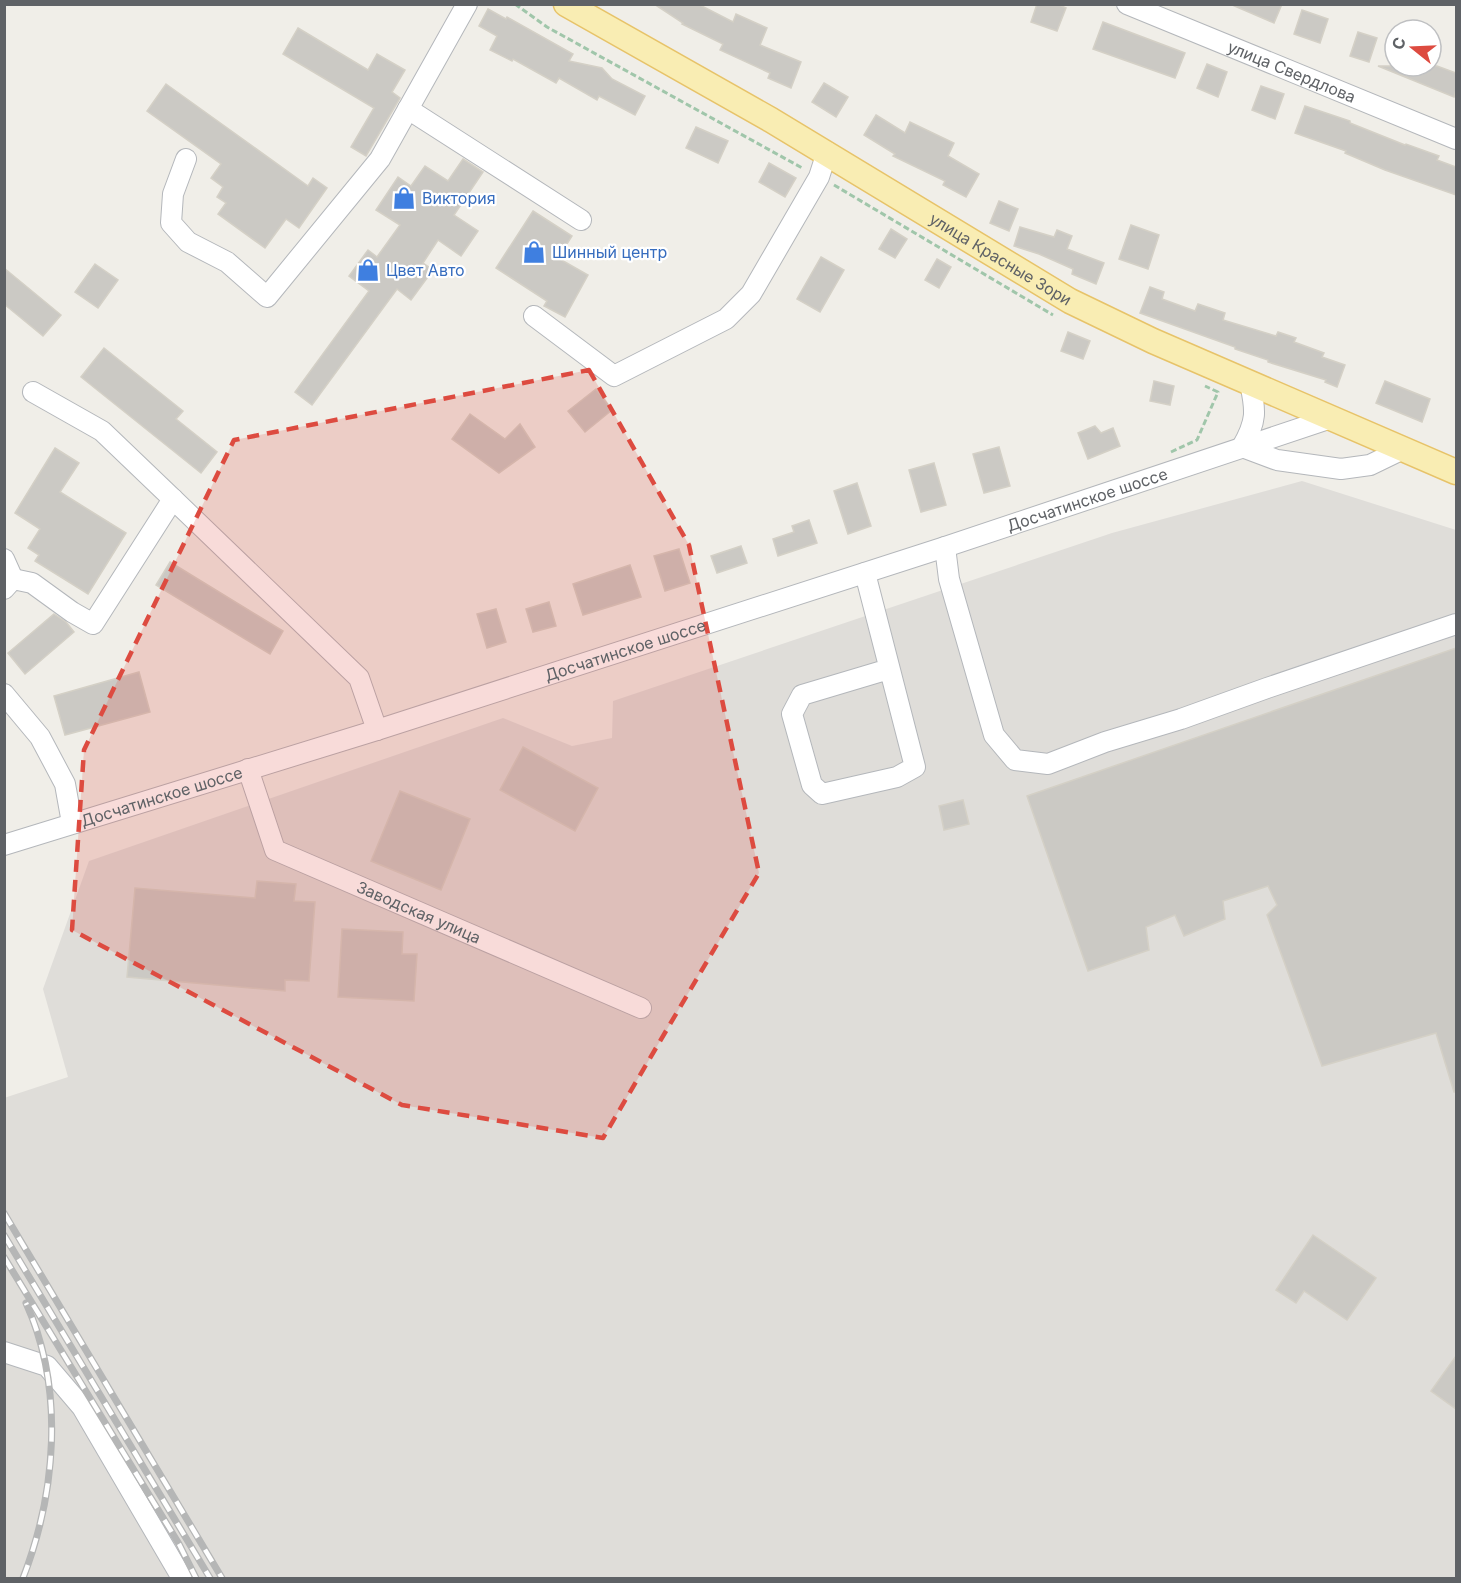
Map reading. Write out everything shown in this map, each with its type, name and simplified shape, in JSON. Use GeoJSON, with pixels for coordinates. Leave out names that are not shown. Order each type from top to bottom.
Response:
{"type":"FeatureCollection","features":[{"type":"Feature","properties":{"kind":"main road","name":"улица Красные Зори"},"geometry":{"type":"LineString","coordinates":[[566,4],[827,153],[1070,301],[1124,328],[1456,472]]}},
{"type":"Feature","properties":{"kind":"street"},"geometry":{"type":"LineString","coordinates":[[186,159],[173,194],[171,223],[188,242],[227,262],[267,297],[380,159],[467,4]]}},
{"type":"Feature","properties":{"kind":"street","name":"улица Свердлова"},"geometry":{"type":"LineString","coordinates":[[1127,4],[1456,139]]}},
{"type":"Feature","properties":{"kind":"street"},"geometry":{"type":"LineString","coordinates":[[408,109],[581,220]]}},
{"type":"Feature","properties":{"kind":"street"},"geometry":{"type":"LineString","coordinates":[[534,316],[614,376],[726,319],[751,294],[819,177],[827,153]]}},
{"type":"Feature","properties":{"kind":"street"},"geometry":{"type":"LineString","coordinates":[[1250,383],[1255,419],[1242,447],[1277,460],[1341,469],[1370,465],[1403,449]]}},
{"type":"Feature","properties":{"kind":"street"},"geometry":{"type":"LineString","coordinates":[[33,392],[102,431],[359,678],[377,730]]}},
{"type":"Feature","properties":{"kind":"street","name":"Досчатинское шоссе"},"geometry":{"type":"LineString","coordinates":[[4,845],[377,730],[945,548],[1331,418]]}},
{"type":"Feature","properties":{"kind":"street"},"geometry":{"type":"LineString","coordinates":[[4,559],[9,584],[32,583],[93,624],[173,498]]}},
{"type":"Feature","properties":{"kind":"street"},"geometry":{"type":"LineString","coordinates":[[945,548],[949,579],[994,735],[1015,760],[1048,764],[1105,742],[1181,719],[1456,624]]}},
{"type":"Feature","properties":{"kind":"street"},"geometry":{"type":"LineString","coordinates":[[865,573],[915,767],[897,777],[822,794],[812,785],[792,714],[802,695],[889,669]]}},
{"type":"Feature","properties":{"kind":"street"},"geometry":{"type":"LineString","coordinates":[[4,694],[40,737],[65,784],[72,823]]}},
{"type":"Feature","properties":{"kind":"street","name":"Заводская улица"},"geometry":{"type":"LineString","coordinates":[[248,769],[275,850],[641,1008]]}},
{"type":"Feature","properties":{"kind":"street"},"geometry":{"type":"LineString","coordinates":[[4,1352],[47,1366],[82,1407],[182,1578]]}},
{"type":"Feature","properties":{"kind":"path"},"geometry":{"type":"LineString","coordinates":[[515,4],[547,27],[819,177],[1057,316]]}},
{"type":"Feature","properties":{"kind":"path"},"geometry":{"type":"LineString","coordinates":[[1176,449],[1197,440],[1218,392],[1202,385]]}},
{"type":"Feature","properties":{"kind":"highlighted area"},"geometry":{"type":"Polygon","coordinates":[[[589,370],[689,545],[759,873],[603,1138],[402,1105],[72,930],[84,750],[234,440],[589,370]]]}},
{"type":"Feature","properties":{"kind":"shaded area"},"geometry":{"type":"Polygon","coordinates":[[[1302,481],[1456,530],[1456,1578],[5,1578],[4,1098],[68,1077],[43,989],[89,861],[503,718],[572,746],[612,738],[613,701],[1112,533],[1302,481]]]}},
{"type":"Feature","properties":{"kind":"building"},"geometry":{"type":"Polygon","coordinates":[[[654,4],[698,4],[733,22],[736,14],[767,28],[760,45],[801,62],[791,88],[768,78],[770,73],[720,50],[723,44],[682,24],[654,4]]]}},
{"type":"Feature","properties":{"kind":"building"},"geometry":{"type":"Polygon","coordinates":[[[1037,4],[1057,4],[1066,8],[1057,31],[1031,22],[1037,4]]]}},
{"type":"Feature","properties":{"kind":"building"},"geometry":{"type":"Polygon","coordinates":[[[1230,4],[1282,4],[1274,23],[1230,4]]]}},
{"type":"Feature","properties":{"kind":"building"},"geometry":{"type":"Polygon","coordinates":[[[488,9],[506,19],[507,17],[573,54],[569,61],[602,68],[612,79],[645,96],[635,115],[599,96],[597,100],[559,78],[556,83],[513,59],[512,61],[490,50],[497,36],[479,26],[488,9]]]}},
{"type":"Feature","properties":{"kind":"building"},"geometry":{"type":"Polygon","coordinates":[[[1302,10],[1328,19],[1320,43],[1294,34],[1302,10]]]}},
{"type":"Feature","properties":{"kind":"building"},"geometry":{"type":"Polygon","coordinates":[[[1103,22],[1185,53],[1175,78],[1093,49],[1103,22]]]}},
{"type":"Feature","properties":{"kind":"building"},"geometry":{"type":"Polygon","coordinates":[[[298,28],[368,70],[377,54],[405,70],[392,92],[400,98],[366,156],[351,147],[374,108],[283,54],[298,28]]]}},
{"type":"Feature","properties":{"kind":"building"},"geometry":{"type":"Polygon","coordinates":[[[1358,32],[1377,38],[1369,62],[1350,56],[1358,32]]]}},
{"type":"Feature","properties":{"kind":"building"},"geometry":{"type":"Polygon","coordinates":[[[1207,64],[1227,72],[1218,97],[1197,88],[1207,64]]]}},
{"type":"Feature","properties":{"kind":"building"},"geometry":{"type":"Polygon","coordinates":[[[1443,68],[1456,73],[1454,97],[1407,78],[1443,78],[1443,68]]]}},
{"type":"Feature","properties":{"kind":"building"},"geometry":{"type":"Polygon","coordinates":[[[824,83],[848,97],[836,117],[812,102],[824,83]]]}},
{"type":"Feature","properties":{"kind":"building"},"geometry":{"type":"Polygon","coordinates":[[[166,84],[308,186],[313,178],[327,188],[299,228],[286,219],[265,248],[218,214],[226,203],[217,197],[223,187],[211,178],[221,164],[147,111],[166,84]]]}},
{"type":"Feature","properties":{"kind":"building"},"geometry":{"type":"Polygon","coordinates":[[[1261,86],[1284,94],[1275,119],[1252,110],[1261,86]]]}},
{"type":"Feature","properties":{"kind":"building"},"geometry":{"type":"Polygon","coordinates":[[[1305,106],[1439,156],[1437,160],[1456,167],[1456,195],[1385,170],[1345,153],[1346,151],[1295,133],[1305,106]]]}},
{"type":"Feature","properties":{"kind":"building"},"geometry":{"type":"Polygon","coordinates":[[[876,115],[905,133],[910,122],[954,143],[948,156],[979,174],[966,197],[943,185],[945,181],[893,156],[895,154],[864,135],[876,115]]]}},
{"type":"Feature","properties":{"kind":"building"},"geometry":{"type":"Polygon","coordinates":[[[696,127],[728,141],[718,163],[686,148],[696,127]]]}},
{"type":"Feature","properties":{"kind":"building"},"geometry":{"type":"Polygon","coordinates":[[[463,159],[483,172],[454,215],[478,231],[461,256],[438,240],[423,263],[433,270],[411,300],[397,289],[312,405],[295,392],[369,291],[349,276],[368,250],[377,257],[400,225],[376,210],[398,177],[411,186],[425,166],[448,181],[463,159]]]}},
{"type":"Feature","properties":{"kind":"building"},"geometry":{"type":"Polygon","coordinates":[[[769,163],[796,178],[785,197],[759,182],[769,163]]]}},
{"type":"Feature","properties":{"kind":"building"},"geometry":{"type":"Polygon","coordinates":[[[999,201],[1018,209],[1009,231],[990,223],[999,201]]]}},
{"type":"Feature","properties":{"kind":"building","name":"Шинный центр"},"geometry":{"type":"Polygon","coordinates":[[[533,211],[572,236],[558,258],[588,275],[565,317],[544,306],[547,301],[496,268],[533,211]]]}},
{"type":"Feature","properties":{"kind":"building"},"geometry":{"type":"Polygon","coordinates":[[[1131,225],[1159,235],[1148,269],[1119,259],[1131,225]]]}},
{"type":"Feature","properties":{"kind":"building"},"geometry":{"type":"Polygon","coordinates":[[[1020,227],[1054,237],[1057,230],[1072,236],[1067,249],[1104,263],[1096,284],[1072,274],[1073,269],[1014,246],[1020,227]]]}},
{"type":"Feature","properties":{"kind":"building"},"geometry":{"type":"Polygon","coordinates":[[[891,229],[907,239],[895,258],[879,249],[891,229]]]}},
{"type":"Feature","properties":{"kind":"building"},"geometry":{"type":"Polygon","coordinates":[[[821,257],[844,270],[820,312],[797,299],[821,257]]]}},
{"type":"Feature","properties":{"kind":"building"},"geometry":{"type":"Polygon","coordinates":[[[937,259],[951,267],[939,288],[925,280],[937,259]]]}},
{"type":"Feature","properties":{"kind":"building"},"geometry":{"type":"Polygon","coordinates":[[[95,264],[118,280],[98,308],[75,292],[95,264]]]}},
{"type":"Feature","properties":{"kind":"building"},"geometry":{"type":"Polygon","coordinates":[[[4,268],[61,315],[43,336],[4,304],[4,268]]]}},
{"type":"Feature","properties":{"kind":"building"},"geometry":{"type":"Polygon","coordinates":[[[1150,287],[1164,292],[1162,299],[1195,311],[1198,304],[1225,313],[1223,320],[1276,336],[1278,332],[1296,338],[1294,342],[1324,353],[1322,357],[1345,365],[1337,387],[1325,382],[1326,380],[1268,362],[1268,360],[1235,349],[1235,347],[1140,313],[1150,287]]]}},
{"type":"Feature","properties":{"kind":"building"},"geometry":{"type":"Polygon","coordinates":[[[1068,332],[1090,341],[1083,359],[1061,351],[1068,332]]]}},
{"type":"Feature","properties":{"kind":"building"},"geometry":{"type":"Polygon","coordinates":[[[104,348],[183,411],[176,419],[217,452],[201,473],[81,377],[104,348]]]}},
{"type":"Feature","properties":{"kind":"building"},"geometry":{"type":"Polygon","coordinates":[[[1154,381],[1174,386],[1170,405],[1150,401],[1154,381]]]}},
{"type":"Feature","properties":{"kind":"building"},"geometry":{"type":"Polygon","coordinates":[[[1385,381],[1430,399],[1422,422],[1376,403],[1385,381]]]}},
{"type":"Feature","properties":{"kind":"building"},"geometry":{"type":"Polygon","coordinates":[[[596,389],[612,410],[585,432],[568,411],[596,389]]]}},
{"type":"Feature","properties":{"kind":"building"},"geometry":{"type":"Polygon","coordinates":[[[470,414],[505,439],[520,424],[535,447],[499,473],[452,439],[470,414]]]}},
{"type":"Feature","properties":{"kind":"building"},"geometry":{"type":"Polygon","coordinates":[[[1095,426],[1101,433],[1113,428],[1120,446],[1088,459],[1078,433],[1095,426]]]}},
{"type":"Feature","properties":{"kind":"building"},"geometry":{"type":"Polygon","coordinates":[[[999,447],[1010,486],[984,493],[973,454],[999,447]]]}},
{"type":"Feature","properties":{"kind":"building"},"geometry":{"type":"Polygon","coordinates":[[[55,448],[79,463],[60,492],[126,533],[88,594],[35,561],[39,555],[28,548],[40,529],[15,513],[55,448]]]}},
{"type":"Feature","properties":{"kind":"building"},"geometry":{"type":"Polygon","coordinates":[[[934,463],[946,505],[921,512],[909,470],[934,463]]]}},
{"type":"Feature","properties":{"kind":"building"},"geometry":{"type":"Polygon","coordinates":[[[857,483],[871,526],[848,534],[834,491],[857,483]]]}},
{"type":"Feature","properties":{"kind":"building"},"geometry":{"type":"Polygon","coordinates":[[[809,520],[817,543],[778,556],[773,539],[794,532],[792,526],[809,520]]]}},
{"type":"Feature","properties":{"kind":"building"},"geometry":{"type":"Polygon","coordinates":[[[741,546],[747,563],[717,573],[711,556],[741,546]]]}},
{"type":"Feature","properties":{"kind":"building"},"geometry":{"type":"Polygon","coordinates":[[[679,549],[690,583],[665,591],[654,556],[679,549]]]}},
{"type":"Feature","properties":{"kind":"building"},"geometry":{"type":"Polygon","coordinates":[[[170,562],[283,631],[270,654],[156,585],[170,562]]]}},
{"type":"Feature","properties":{"kind":"building"},"geometry":{"type":"Polygon","coordinates":[[[630,565],[641,597],[583,615],[573,584],[630,565]]]}},
{"type":"Feature","properties":{"kind":"building"},"geometry":{"type":"Polygon","coordinates":[[[549,602],[556,626],[533,632],[526,609],[549,602]]]}},
{"type":"Feature","properties":{"kind":"building"},"geometry":{"type":"Polygon","coordinates":[[[496,609],[506,642],[487,648],[477,614],[496,609]]]}},
{"type":"Feature","properties":{"kind":"building"},"geometry":{"type":"Polygon","coordinates":[[[54,614],[66,622],[74,632],[25,674],[8,653],[54,614]]]}},
{"type":"Feature","properties":{"kind":"building"},"geometry":{"type":"Polygon","coordinates":[[[1456,648],[1456,1092],[1454,1092],[1436,1033],[1322,1066],[1267,915],[1277,905],[1268,886],[1223,901],[1225,919],[1184,936],[1175,915],[1146,927],[1149,950],[1088,971],[1027,796],[1456,648]]]}},
{"type":"Feature","properties":{"kind":"building"},"geometry":{"type":"Polygon","coordinates":[[[139,672],[150,712],[65,735],[54,696],[139,672]]]}},
{"type":"Feature","properties":{"kind":"building"},"geometry":{"type":"Polygon","coordinates":[[[523,747],[598,788],[575,831],[500,790],[523,747]]]}},
{"type":"Feature","properties":{"kind":"building"},"geometry":{"type":"Polygon","coordinates":[[[400,791],[470,819],[441,890],[371,861],[400,791]]]}},
{"type":"Feature","properties":{"kind":"building"},"geometry":{"type":"Polygon","coordinates":[[[963,800],[969,824],[944,830],[939,806],[963,800]]]}},
{"type":"Feature","properties":{"kind":"building"},"geometry":{"type":"Polygon","coordinates":[[[257,881],[296,884],[294,901],[315,902],[309,981],[285,980],[285,991],[127,977],[135,888],[255,898],[257,881]]]}},
{"type":"Feature","properties":{"kind":"building"},"geometry":{"type":"Polygon","coordinates":[[[342,929],[403,932],[402,954],[417,954],[414,1001],[338,997],[342,929]]]}},
{"type":"Feature","properties":{"kind":"building"},"geometry":{"type":"Polygon","coordinates":[[[1313,1235],[1376,1278],[1347,1320],[1304,1291],[1296,1303],[1276,1290],[1313,1235]]]}},
{"type":"Feature","properties":{"kind":"building"},"geometry":{"type":"Polygon","coordinates":[[[1456,1356],[1456,1409],[1431,1391],[1456,1356]]]}},
{"type":"Feature","properties":{"kind":"railway"},"geometry":{"type":"LineString","coordinates":[[4,1213],[222,1578]]}},
{"type":"Feature","properties":{"kind":"railway"},"geometry":{"type":"LineString","coordinates":[[4,1235],[210,1578]]}},
{"type":"Feature","properties":{"kind":"railway"},"geometry":{"type":"LineString","coordinates":[[4,1257],[179,1544],[196,1578]]}},
{"type":"Feature","properties":{"kind":"railway"},"geometry":{"type":"LineString","coordinates":[[23,1578],[43,1511],[49,1476],[51,1441],[51,1405],[47,1370],[26,1303]]}},
{"type":"Feature","properties":{"kind":"place","name":"Виктория"},"geometry":{"type":"Point","coordinates":[404,198]}},
{"type":"Feature","properties":{"kind":"place","name":"Шинный центр"},"geometry":{"type":"Point","coordinates":[534,252]}},
{"type":"Feature","properties":{"kind":"place","name":"Цвет Авто"},"geometry":{"type":"Point","coordinates":[368,270]}}]}
